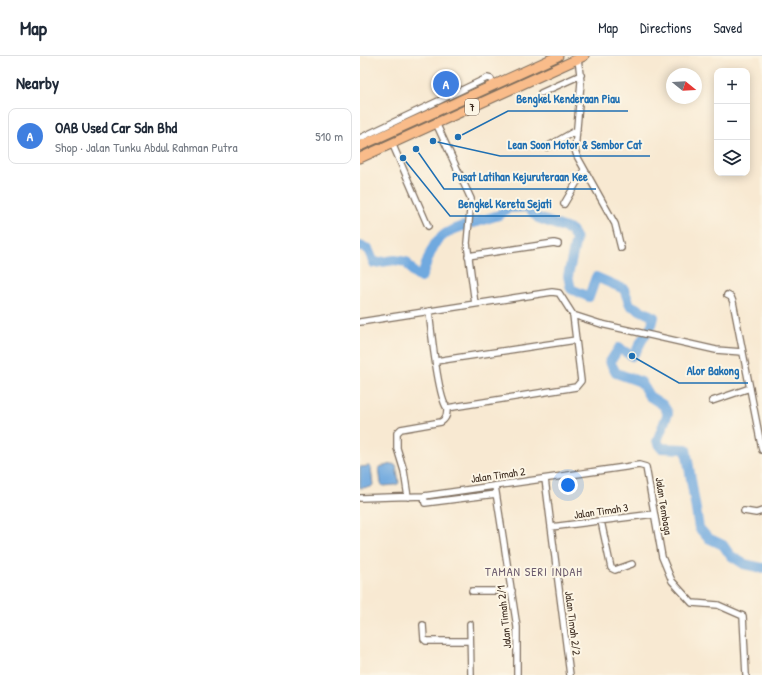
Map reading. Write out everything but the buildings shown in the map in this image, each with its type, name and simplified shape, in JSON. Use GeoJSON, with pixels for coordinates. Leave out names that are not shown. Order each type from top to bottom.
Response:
{"type":"FeatureCollection","features":[{"type":"Feature","properties":{"kind":"main road","name":"7"},"geometry":{"type":"LineString","coordinates":[[360,146],[558,56]]}},
{"type":"Feature","properties":{"kind":"main road","name":"7"},"geometry":{"type":"LineString","coordinates":[[360,158],[581,57]]}},
{"type":"Feature","properties":{"kind":"street"},"geometry":{"type":"LineString","coordinates":[[581,57],[578,130],[575,150],[584,170],[615,224],[621,248]]}},
{"type":"Feature","properties":{"kind":"street"},"geometry":{"type":"LineString","coordinates":[[541,93],[581,76]]}},
{"type":"Feature","properties":{"kind":"street"},"geometry":{"type":"LineString","coordinates":[[360,138],[487,78],[490,79],[493,86]]}},
{"type":"Feature","properties":{"kind":"street"},"geometry":{"type":"LineString","coordinates":[[436,123],[471,199],[467,243],[476,304]]}},
{"type":"Feature","properties":{"kind":"street"},"geometry":{"type":"LineString","coordinates":[[547,147],[578,130]]}},
{"type":"Feature","properties":{"kind":"street"},"geometry":{"type":"LineString","coordinates":[[392,143],[428,226]]}},
{"type":"Feature","properties":{"kind":"street"},"geometry":{"type":"LineString","coordinates":[[564,204],[584,170]]}},
{"type":"Feature","properties":{"kind":"street"},"geometry":{"type":"LineString","coordinates":[[468,256],[554,243],[558,244]]}},
{"type":"Feature","properties":{"kind":"street"},"geometry":{"type":"LineString","coordinates":[[360,322],[555,292],[562,295],[573,315],[581,381],[576,387],[447,408]]}},
{"type":"Feature","properties":{"kind":"street"},"geometry":{"type":"LineString","coordinates":[[727,295],[731,297],[733,302],[762,450]]}},
{"type":"Feature","properties":{"kind":"street"},"geometry":{"type":"LineString","coordinates":[[408,497],[404,470],[397,448],[397,433],[401,429],[442,422],[446,417],[447,408],[443,404],[429,311]]}},
{"type":"Feature","properties":{"kind":"street"},"geometry":{"type":"LineString","coordinates":[[573,315],[601,324],[716,350],[742,352]]}},
{"type":"Feature","properties":{"kind":"street"},"geometry":{"type":"LineString","coordinates":[[436,361],[576,340]]}},
{"type":"Feature","properties":{"kind":"street"},"geometry":{"type":"LineString","coordinates":[[712,401],[750,388]]}},
{"type":"Feature","properties":{"kind":"street","name":"Jalan Timah 2"},"geometry":{"type":"LineString","coordinates":[[360,498],[424,496],[639,465]]}},
{"type":"Feature","properties":{"kind":"street","name":"Jalan Tembaga"},"geometry":{"type":"LineString","coordinates":[[639,465],[646,467],[648,470],[662,557],[672,581],[692,603],[718,605],[743,616],[746,675]]}},
{"type":"Feature","properties":{"kind":"street","name":"Jalan Timah 2/2"},"geometry":{"type":"LineString","coordinates":[[545,478],[570,675]]}},
{"type":"Feature","properties":{"kind":"street","name":"Jalan Timah 2/1"},"geometry":{"type":"LineString","coordinates":[[495,486],[517,627],[517,675]]}},
{"type":"Feature","properties":{"kind":"street"},"geometry":{"type":"LineString","coordinates":[[424,496],[425,503],[496,494]]}},
{"type":"Feature","properties":{"kind":"street"},"geometry":{"type":"LineString","coordinates":[[744,511],[756,513],[762,511]]}},
{"type":"Feature","properties":{"kind":"street","name":"Jalan Timah 3"},"geometry":{"type":"LineString","coordinates":[[551,528],[654,514]]}},
{"type":"Feature","properties":{"kind":"street"},"geometry":{"type":"LineString","coordinates":[[601,521],[611,568],[615,570],[632,564]]}},
{"type":"Feature","properties":{"kind":"street"},"geometry":{"type":"LineString","coordinates":[[472,591],[512,591]]}},
{"type":"Feature","properties":{"kind":"street"},"geometry":{"type":"LineString","coordinates":[[470,624],[471,675]]}},
{"type":"Feature","properties":{"kind":"street"},"geometry":{"type":"LineString","coordinates":[[423,625],[424,640],[426,641],[470,641]]}},
{"type":"Feature","properties":{"kind":"water"},"geometry":{"type":"Polygon","coordinates":[[[393,464],[396,466],[399,483],[396,485],[383,486],[381,484],[379,467],[393,464]]]}},
{"type":"Feature","properties":{"kind":"water"},"geometry":{"type":"Polygon","coordinates":[[[369,466],[371,468],[373,485],[371,487],[360,488],[360,467],[369,466]]]}},
{"type":"Feature","properties":{"kind":"waterway"},"geometry":{"type":"LineString","coordinates":[[473,223],[499,215],[508,208],[528,207],[538,218],[571,230],[576,239],[568,276],[571,289],[589,297],[596,277],[624,289],[630,305],[654,317],[650,327],[632,356],[619,348],[610,362],[616,373],[641,382],[649,396],[663,405],[668,413],[657,441],[661,448],[686,449],[699,528],[708,538],[723,545],[730,555],[744,564],[762,568]]}},
{"type":"Feature","properties":{"kind":"waterway"},"geometry":{"type":"LineString","coordinates":[[360,246],[368,249],[374,263],[395,260],[406,262],[415,274],[421,278],[434,245],[444,234],[463,226]]}},
{"type":"Feature","properties":{"kind":"place","name":"OAB Used Car Sdn Bhd"},"geometry":{"type":"Point","coordinates":[446,84]}},
{"type":"Feature","properties":{"kind":"place","name":"Bengkel Kenderaan Piau"},"geometry":{"type":"Point","coordinates":[458,137]}},
{"type":"Feature","properties":{"kind":"place","name":"Lean Soon Motor & Sembor Cat"},"geometry":{"type":"Point","coordinates":[433,141]}},
{"type":"Feature","properties":{"kind":"place","name":"Pusat Latihan Kejuruteraan Kee"},"geometry":{"type":"Point","coordinates":[416,149]}},
{"type":"Feature","properties":{"kind":"place","name":"Bengkel Kereta Sejati"},"geometry":{"type":"Point","coordinates":[403,158]}},
{"type":"Feature","properties":{"kind":"place","name":"Alor Bakong"},"geometry":{"type":"Point","coordinates":[632,356]}},
{"type":"Feature","properties":{"kind":"district","name":"TAMAN SERI INDAH"},"geometry":{"type":"Point","coordinates":[534,571]}}]}
